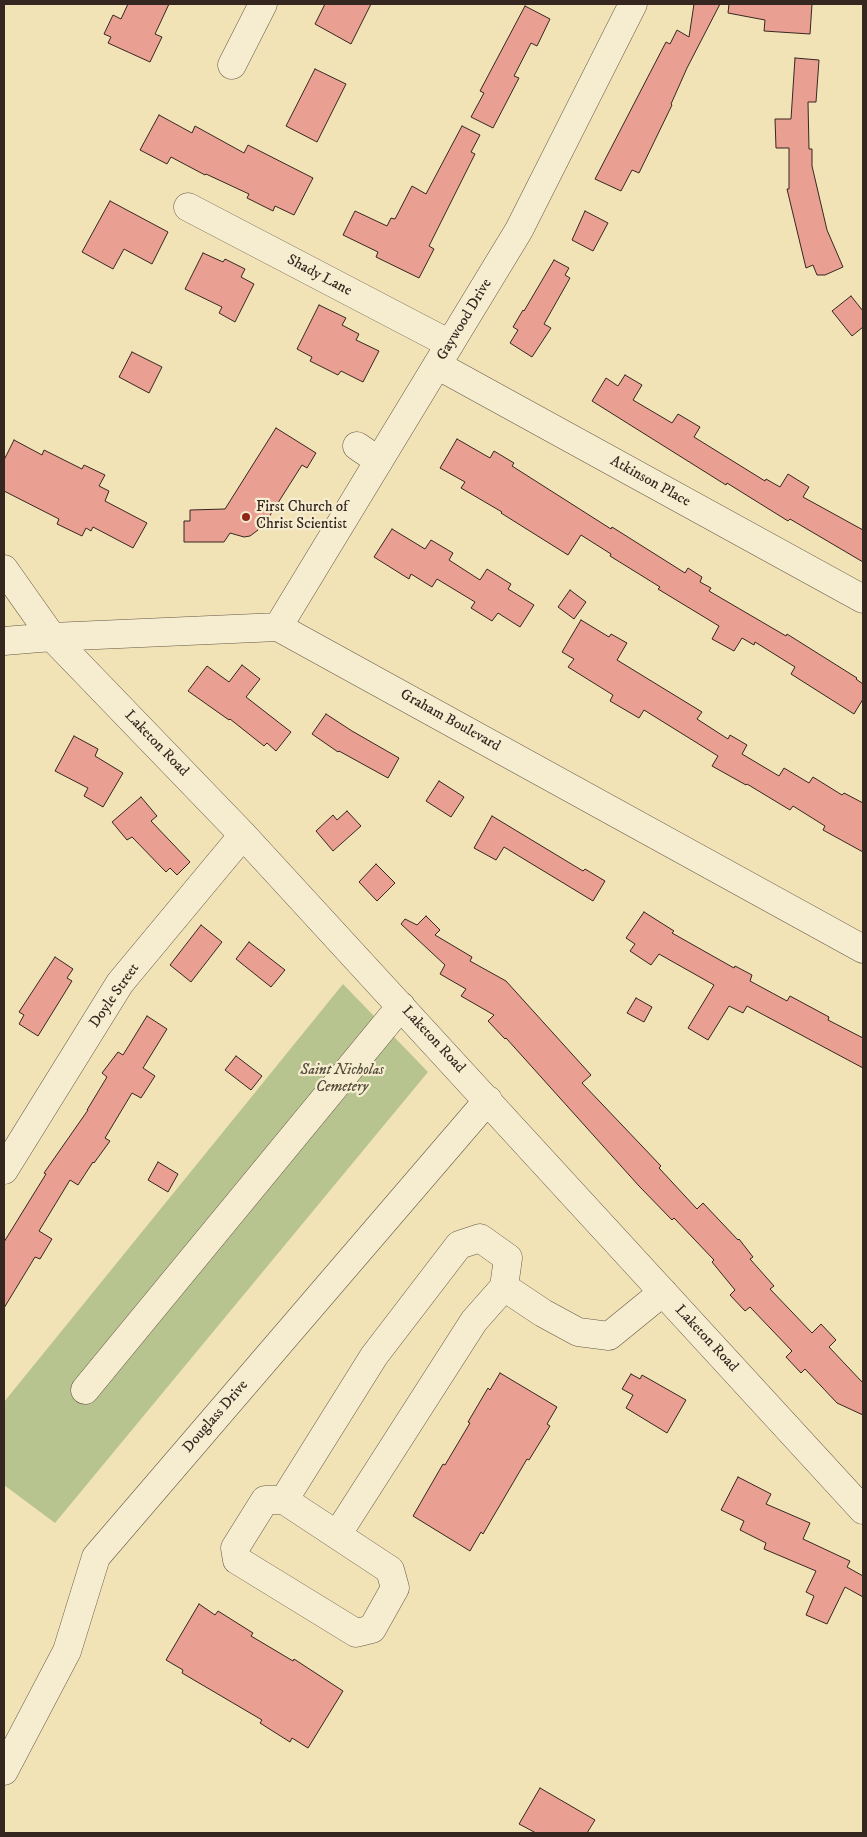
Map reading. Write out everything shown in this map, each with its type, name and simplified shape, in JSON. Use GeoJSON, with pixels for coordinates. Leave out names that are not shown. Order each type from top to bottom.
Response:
{"type":"FeatureCollection","features":[{"type":"Feature","properties":{"kind":"street"},"geometry":{"type":"LineString","coordinates":[[232,64],[263,4]]}},
{"type":"Feature","properties":{"kind":"street","name":"Gaywood Drive"},"geometry":{"type":"LineString","coordinates":[[278,627],[368,454],[444,354],[519,230],[633,4]]}},
{"type":"Feature","properties":{"kind":"street","name":"Shady Lane"},"geometry":{"type":"LineString","coordinates":[[188,207],[444,354]]}},
{"type":"Feature","properties":{"kind":"street","name":"Atkinson Place"},"geometry":{"type":"LineString","coordinates":[[444,354],[863,599]]}},
{"type":"Feature","properties":{"kind":"street","name":"Laketon Road"},"geometry":{"type":"LineString","coordinates":[[4,569],[52,637],[243,835],[863,1510]]}},
{"type":"Feature","properties":{"kind":"street"},"geometry":{"type":"LineString","coordinates":[[4,641],[52,637],[278,627]]}},
{"type":"Feature","properties":{"kind":"street","name":"Graham Boulevard"},"geometry":{"type":"LineString","coordinates":[[278,627],[863,949]]}},
{"type":"Feature","properties":{"kind":"street","name":"Doyle Street"},"geometry":{"type":"LineString","coordinates":[[4,1170],[120,983],[243,835]]}},
{"type":"Feature","properties":{"kind":"street"},"geometry":{"type":"LineString","coordinates":[[85,1390],[401,1006]]}},
{"type":"Feature","properties":{"kind":"street","name":"Douglass Drive"},"geometry":{"type":"LineString","coordinates":[[4,1771],[67,1651],[96,1557],[488,1100]]}},
{"type":"Feature","properties":{"kind":"street"},"geometry":{"type":"LineString","coordinates":[[284,1500],[374,1356],[459,1245],[480,1238],[508,1258],[504,1287],[474,1321],[337,1535]]}},
{"type":"Feature","properties":{"kind":"street"},"geometry":{"type":"LineString","coordinates":[[504,1287],[543,1313],[578,1332],[609,1336],[663,1292]]}},
{"type":"Feature","properties":{"kind":"street"},"geometry":{"type":"LineString","coordinates":[[266,1500],[284,1500],[390,1570],[395,1588],[372,1629],[356,1633],[237,1560],[235,1548],[266,1500]]}},
{"type":"Feature","properties":{"kind":"green space","name":"Saint Nicholas Cemetery"},"geometry":{"type":"Polygon","coordinates":[[[343,984],[428,1072],[55,1523],[4,1485],[4,1402],[343,984]]]}},
{"type":"Feature","properties":{"kind":"building"},"geometry":{"type":"Polygon","coordinates":[[[128,4],[169,4],[155,34],[162,37],[150,62],[108,43],[111,37],[104,34],[113,15],[121,19],[128,4]]]}},
{"type":"Feature","properties":{"kind":"building"},"geometry":{"type":"Polygon","coordinates":[[[325,4],[371,4],[351,44],[315,24],[325,4]]]}},
{"type":"Feature","properties":{"kind":"building"},"geometry":{"type":"Polygon","coordinates":[[[694,4],[720,4],[687,68],[672,105],[639,173],[632,170],[621,191],[595,179],[666,42],[670,44],[677,30],[689,37],[694,4]]]}},
{"type":"Feature","properties":{"kind":"building"},"geometry":{"type":"Polygon","coordinates":[[[729,4],[812,4],[810,34],[764,31],[765,20],[728,13],[729,4]]]}},
{"type":"Feature","properties":{"kind":"building"},"geometry":{"type":"Polygon","coordinates":[[[525,6],[550,19],[537,46],[531,43],[514,76],[519,78],[493,128],[471,117],[484,93],[480,91],[525,6]]]}},
{"type":"Feature","properties":{"kind":"building"},"geometry":{"type":"Polygon","coordinates":[[[795,58],[819,60],[816,102],[808,102],[809,149],[812,149],[812,166],[827,230],[843,267],[825,275],[817,275],[813,265],[806,268],[787,189],[789,189],[789,148],[776,148],[775,119],[791,119],[795,58]]]}},
{"type":"Feature","properties":{"kind":"building"},"geometry":{"type":"Polygon","coordinates":[[[315,69],[346,84],[317,142],[286,126],[315,69]]]}},
{"type":"Feature","properties":{"kind":"building"},"geometry":{"type":"Polygon","coordinates":[[[159,115],[192,133],[195,126],[244,153],[248,145],[313,178],[294,215],[275,206],[273,211],[247,198],[249,194],[205,175],[171,157],[167,164],[140,150],[159,115]]]}},
{"type":"Feature","properties":{"kind":"building"},"geometry":{"type":"Polygon","coordinates":[[[462,126],[480,135],[471,152],[475,154],[429,246],[434,249],[419,278],[376,257],[378,252],[343,235],[355,211],[387,226],[391,218],[395,219],[412,186],[426,194],[462,126]]]}},
{"type":"Feature","properties":{"kind":"building"},"geometry":{"type":"Polygon","coordinates":[[[110,201],[168,232],[152,264],[124,249],[113,269],[82,252],[110,201]]]}},
{"type":"Feature","properties":{"kind":"building"},"geometry":{"type":"Polygon","coordinates":[[[585,211],[608,223],[593,251],[572,240],[585,211]]]}},
{"type":"Feature","properties":{"kind":"building"},"geometry":{"type":"Polygon","coordinates":[[[203,253],[223,262],[225,259],[245,269],[241,277],[254,284],[235,322],[219,313],[222,307],[185,289],[203,253]]]}},
{"type":"Feature","properties":{"kind":"building"},"geometry":{"type":"Polygon","coordinates":[[[554,260],[569,268],[565,275],[570,278],[544,324],[551,328],[532,357],[510,343],[518,330],[513,327],[554,260]]]}},
{"type":"Feature","properties":{"kind":"building"},"geometry":{"type":"Polygon","coordinates":[[[851,296],[863,311],[863,327],[852,336],[832,311],[851,296]]]}},
{"type":"Feature","properties":{"kind":"building"},"geometry":{"type":"Polygon","coordinates":[[[319,305],[346,318],[342,325],[359,334],[356,340],[379,351],[363,382],[341,371],[338,375],[310,361],[312,357],[297,349],[319,305]]]}},
{"type":"Feature","properties":{"kind":"building"},"geometry":{"type":"Polygon","coordinates":[[[132,352],[162,367],[149,393],[119,377],[132,352]]]}},
{"type":"Feature","properties":{"kind":"building"},"geometry":{"type":"Polygon","coordinates":[[[625,375],[642,385],[633,400],[672,423],[678,414],[700,427],[694,437],[765,481],[766,479],[780,487],[788,474],[809,487],[803,497],[863,530],[863,562],[790,519],[788,521],[727,483],[726,485],[592,401],[606,378],[618,386],[625,375]]]}},
{"type":"Feature","properties":{"kind":"building"},"geometry":{"type":"Polygon","coordinates":[[[276,428],[316,453],[307,468],[302,465],[269,517],[264,516],[258,530],[250,536],[244,537],[230,533],[224,542],[184,542],[184,521],[190,521],[190,510],[225,509],[276,428]]]}},
{"type":"Feature","properties":{"kind":"building"},"geometry":{"type":"Polygon","coordinates":[[[457,439],[490,458],[494,451],[514,463],[512,466],[611,529],[612,527],[685,573],[688,568],[702,577],[700,582],[711,588],[709,591],[786,636],[787,634],[857,678],[863,684],[863,699],[854,714],[791,674],[795,667],[755,642],[754,645],[742,638],[734,651],[712,639],[719,626],[658,589],[660,587],[610,556],[611,554],[581,535],[568,555],[461,488],[465,482],[440,468],[457,439]]]}},
{"type":"Feature","properties":{"kind":"building"},"geometry":{"type":"Polygon","coordinates":[[[14,440],[42,455],[44,450],[82,469],[84,465],[105,475],[99,486],[109,491],[105,501],[147,523],[133,548],[93,527],[91,531],[86,528],[82,536],[57,524],[59,519],[4,491],[4,460],[14,440]]]}},
{"type":"Feature","properties":{"kind":"building"},"geometry":{"type":"Polygon","coordinates":[[[392,529],[425,549],[431,540],[453,553],[449,560],[480,580],[487,569],[511,584],[508,589],[534,605],[520,627],[498,613],[492,621],[471,608],[475,602],[437,579],[432,587],[411,574],[409,579],[374,557],[392,529]]]}},
{"type":"Feature","properties":{"kind":"building"},"geometry":{"type":"Polygon","coordinates":[[[570,590],[586,602],[574,619],[558,607],[570,590]]]}},
{"type":"Feature","properties":{"kind":"building"},"geometry":{"type":"Polygon","coordinates":[[[581,620],[609,637],[611,634],[627,643],[617,660],[702,712],[697,719],[728,739],[730,735],[747,745],[742,754],[779,776],[784,768],[809,783],[813,777],[842,795],[844,793],[863,803],[863,852],[823,830],[825,826],[793,806],[790,810],[747,784],[712,766],[718,756],[644,710],[639,718],[610,701],[613,695],[568,667],[574,659],[562,652],[581,620]]]}},
{"type":"Feature","properties":{"kind":"building"},"geometry":{"type":"Polygon","coordinates":[[[242,665],[260,679],[246,697],[291,732],[276,751],[267,743],[264,746],[230,719],[188,691],[207,666],[229,682],[242,665]]]}},
{"type":"Feature","properties":{"kind":"building"},"geometry":{"type":"Polygon","coordinates":[[[326,714],[399,758],[388,778],[338,752],[312,734],[326,714]]]}},
{"type":"Feature","properties":{"kind":"building"},"geometry":{"type":"Polygon","coordinates":[[[74,736],[98,749],[95,756],[123,773],[103,807],[84,796],[88,788],[55,771],[74,736]]]}},
{"type":"Feature","properties":{"kind":"building"},"geometry":{"type":"Polygon","coordinates":[[[439,781],[464,797],[451,817],[426,801],[439,781]]]}},
{"type":"Feature","properties":{"kind":"building"},"geometry":{"type":"Polygon","coordinates":[[[141,797],[157,816],[151,821],[190,862],[177,875],[170,868],[166,872],[132,837],[127,840],[112,822],[141,797]]]}},
{"type":"Feature","properties":{"kind":"building"},"geometry":{"type":"Polygon","coordinates":[[[347,811],[361,826],[333,851],[316,831],[333,815],[337,820],[347,811]]]}},
{"type":"Feature","properties":{"kind":"building"},"geometry":{"type":"Polygon","coordinates":[[[492,816],[583,871],[585,869],[605,881],[593,901],[504,847],[496,860],[474,848],[492,816]]]}},
{"type":"Feature","properties":{"kind":"building"},"geometry":{"type":"Polygon","coordinates":[[[376,864],[395,883],[377,901],[359,882],[376,864]]]}},
{"type":"Feature","properties":{"kind":"building"},"geometry":{"type":"Polygon","coordinates":[[[644,912],[674,931],[672,933],[734,968],[735,966],[752,975],[750,981],[787,1001],[790,996],[829,1017],[828,1020],[863,1038],[863,1068],[747,1006],[743,1013],[729,1006],[708,1040],[688,1028],[714,985],[659,954],[651,965],[630,951],[635,944],[626,938],[644,912]]]}},
{"type":"Feature","properties":{"kind":"building"},"geometry":{"type":"Polygon","coordinates":[[[426,916],[440,930],[435,935],[472,957],[470,961],[506,981],[591,1075],[582,1083],[661,1166],[659,1168],[697,1209],[703,1203],[739,1239],[753,1257],[750,1259],[774,1286],[770,1289],[812,1333],[821,1324],[836,1340],[829,1347],[863,1383],[863,1415],[837,1403],[805,1369],[801,1373],[786,1357],[792,1351],[750,1307],[745,1311],[730,1295],[735,1290],[712,1262],[714,1260],[674,1218],[672,1220],[639,1186],[506,1038],[488,1021],[494,1015],[461,996],[466,989],[440,974],[445,965],[401,924],[405,919],[417,925],[426,916]]]}},
{"type":"Feature","properties":{"kind":"building"},"geometry":{"type":"Polygon","coordinates":[[[201,925],[222,942],[191,982],[170,965],[201,925]]]}},
{"type":"Feature","properties":{"kind":"building"},"geometry":{"type":"Polygon","coordinates":[[[249,942],[285,970],[271,987],[236,959],[249,942]]]}},
{"type":"Feature","properties":{"kind":"building"},"geometry":{"type":"Polygon","coordinates":[[[55,957],[73,969],[67,978],[72,981],[38,1036],[19,1024],[24,1015],[19,1012],[55,957]]]}},
{"type":"Feature","properties":{"kind":"building"},"geometry":{"type":"Polygon","coordinates":[[[636,998],[652,1007],[644,1022],[627,1013],[636,998]]]}},
{"type":"Feature","properties":{"kind":"building"},"geometry":{"type":"Polygon","coordinates":[[[147,1016],[167,1029],[143,1068],[155,1076],[141,1098],[132,1093],[105,1138],[110,1141],[78,1185],[70,1180],[39,1231],[52,1239],[40,1259],[35,1257],[4,1308],[4,1242],[46,1174],[44,1173],[88,1110],[107,1077],[102,1073],[118,1052],[123,1055],[147,1016]]]}},
{"type":"Feature","properties":{"kind":"building"},"geometry":{"type":"Polygon","coordinates":[[[236,1056],[262,1076],[251,1090],[225,1070],[236,1056]]]}},
{"type":"Feature","properties":{"kind":"building"},"geometry":{"type":"Polygon","coordinates":[[[158,1162],[178,1174],[168,1192],[148,1180],[158,1162]]]}},
{"type":"Feature","properties":{"kind":"building"},"geometry":{"type":"Polygon","coordinates":[[[500,1373],[557,1407],[547,1424],[550,1426],[529,1460],[527,1459],[483,1534],[481,1532],[470,1551],[413,1516],[443,1464],[445,1465],[470,1423],[468,1422],[488,1388],[490,1390],[500,1373]]]}},
{"type":"Feature","properties":{"kind":"building"},"geometry":{"type":"Polygon","coordinates":[[[631,1374],[640,1379],[642,1375],[686,1400],[667,1433],[626,1408],[633,1395],[622,1389],[631,1374]]]}},
{"type":"Feature","properties":{"kind":"building"},"geometry":{"type":"Polygon","coordinates":[[[738,1477],[771,1494],[766,1504],[810,1523],[803,1539],[850,1561],[847,1567],[863,1576],[863,1597],[845,1587],[827,1624],[806,1615],[814,1596],[806,1592],[816,1571],[764,1549],[766,1543],[740,1530],[744,1521],[721,1510],[738,1477]]]}},
{"type":"Feature","properties":{"kind":"building"},"geometry":{"type":"Polygon","coordinates":[[[199,1604],[215,1615],[218,1611],[253,1633],[251,1636],[293,1661],[294,1659],[343,1691],[308,1748],[292,1738],[290,1742],[260,1723],[262,1720],[182,1673],[183,1670],[166,1660],[199,1604]]]}},
{"type":"Feature","properties":{"kind":"building"},"geometry":{"type":"Polygon","coordinates":[[[540,1788],[595,1820],[587,1833],[536,1833],[519,1824],[540,1788]]]}},
{"type":"Feature","properties":{"kind":"place","name":"First Church of Christ Scientist"},"geometry":{"type":"Point","coordinates":[246,517]}}]}
